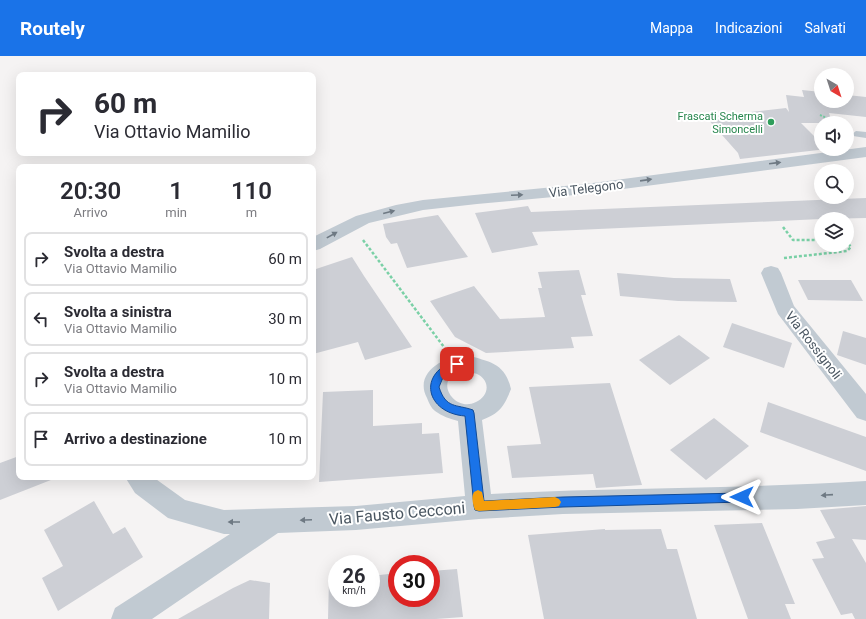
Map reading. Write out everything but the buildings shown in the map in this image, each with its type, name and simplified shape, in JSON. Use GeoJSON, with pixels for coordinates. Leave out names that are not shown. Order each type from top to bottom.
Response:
{"type":"FeatureCollection","features":[{"type":"Feature","properties":{"kind":"street","name":"Via Telegono"},"geometry":{"type":"LineString","coordinates":[[316,243],[352,224],[369,217],[420,205],[475,197],[584,189],[686,174],[866,152]]}},
{"type":"Feature","properties":{"kind":"street","name":"Via Rossignoli"},"geometry":{"type":"LineString","coordinates":[[777,266],[785,309],[866,411]]}},
{"type":"Feature","properties":{"kind":"street"},"geometry":{"type":"LineString","coordinates":[[469,413],[479,506]]}},
{"type":"Feature","properties":{"kind":"street"},"geometry":{"type":"LineString","coordinates":[[140,480],[144,485],[178,510],[224,522],[273,521]]}},
{"type":"Feature","properties":{"kind":"street","name":"Via Fausto Cecconi"},"geometry":{"type":"LineString","coordinates":[[273,521],[356,518],[479,506],[594,501],[797,497],[866,493]]}},
{"type":"Feature","properties":{"kind":"street"},"geometry":{"type":"LineString","coordinates":[[126,619],[273,521]]}},
{"type":"Feature","properties":{"kind":"lane"},"geometry":{"type":"LineString","coordinates":[[856,134],[866,135]]}},
{"type":"Feature","properties":{"kind":"path"},"geometry":{"type":"LineString","coordinates":[[784,227],[793,240],[814,240]]}},
{"type":"Feature","properties":{"kind":"path"},"geometry":{"type":"LineString","coordinates":[[361,238],[444,347]]}},
{"type":"Feature","properties":{"kind":"path"},"geometry":{"type":"LineString","coordinates":[[777,266],[842,252]]}},
{"type":"Feature","properties":{"kind":"slow traffic"},"geometry":{"type":"LineString","coordinates":[[478,495],[479,506],[555,502]]}},
{"type":"Feature","properties":{"kind":"place","name":"Frascati Scherma Simoncelli"},"geometry":{"type":"Point","coordinates":[771,122]}},
{"type":"Feature","properties":{"kind":"route"},"geometry":{"type":"LineString","coordinates":[[457,364],[448,367],[440,373],[436,380],[436,395],[441,402],[449,408],[459,412],[469,413],[479,506],[742,497]]}}]}
